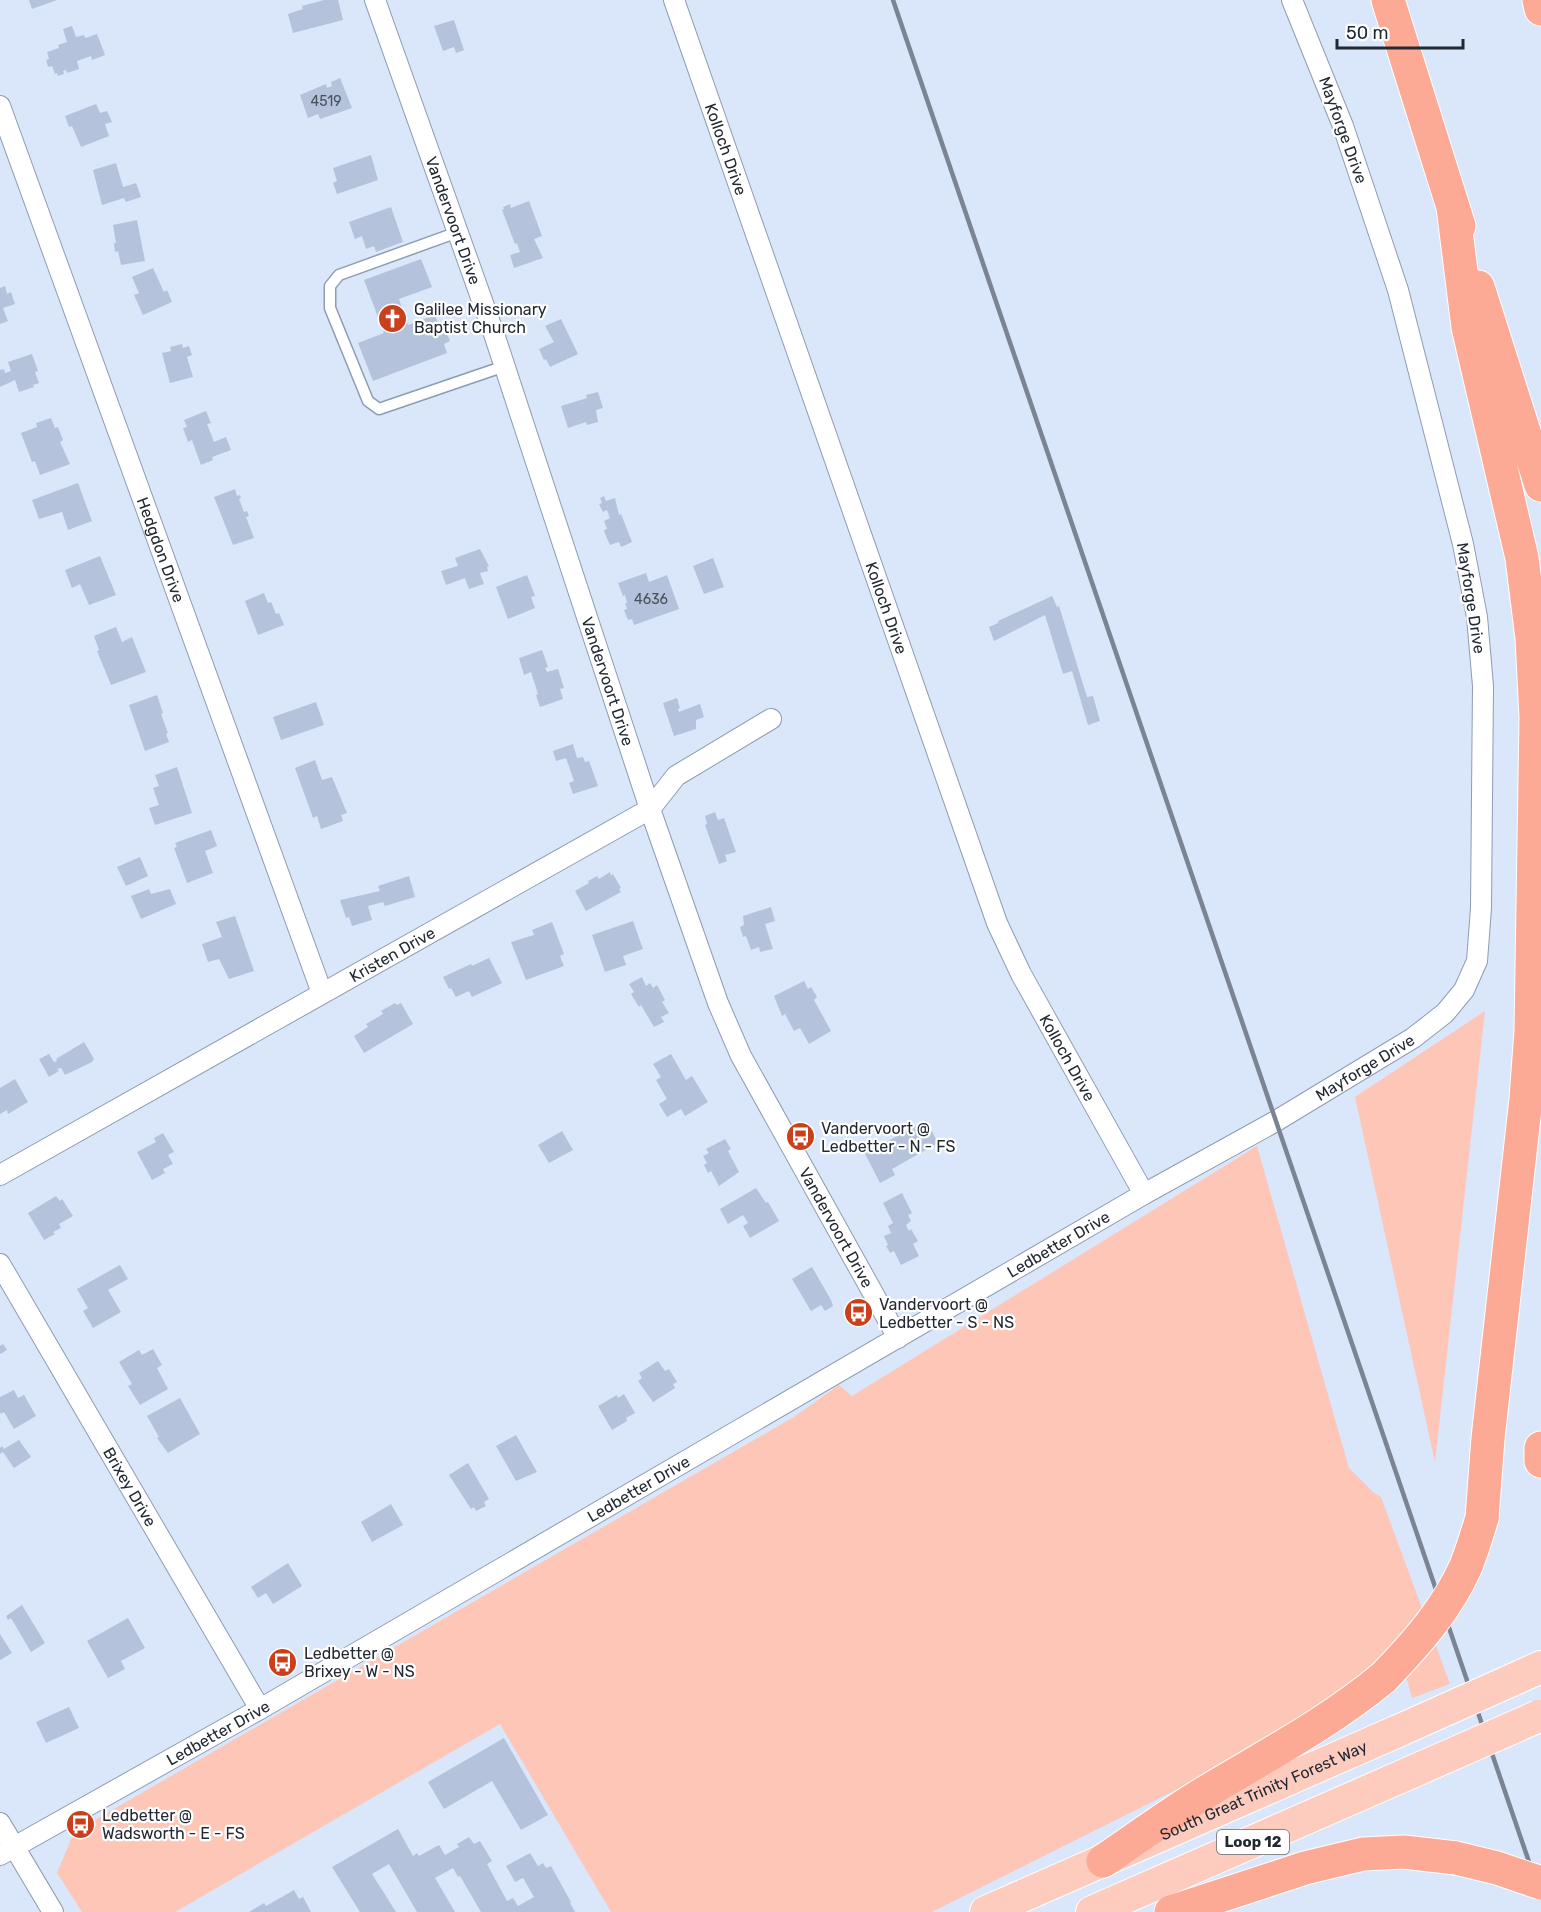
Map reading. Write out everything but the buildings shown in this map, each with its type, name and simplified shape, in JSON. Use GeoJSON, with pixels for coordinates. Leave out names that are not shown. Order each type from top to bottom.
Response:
{"type":"FeatureCollection","features":[{"type":"Feature","properties":{"kind":"highway"},"geometry":{"type":"LineString","coordinates":[[1388,0],[1541,485]]}},
{"type":"Feature","properties":{"kind":"highway"},"geometry":{"type":"LineString","coordinates":[[1539,0],[1541,9]]}},
{"type":"Feature","properties":{"kind":"highway"},"geometry":{"type":"LineString","coordinates":[[1103,1861],[1206,1792],[1320,1725],[1361,1697],[1384,1677],[1414,1646],[1439,1613],[1466,1567],[1482,1518],[1526,1099],[1531,1031],[1536,717],[1532,638],[1522,558],[1468,327],[1453,207]]}},
{"type":"Feature","properties":{"kind":"highway"},"geometry":{"type":"LineString","coordinates":[[1541,1448],[1541,1461]]}},
{"type":"Feature","properties":{"kind":"highway"},"geometry":{"type":"LineString","coordinates":[[1171,1912],[1305,1868],[1363,1854],[1404,1852],[1456,1858],[1497,1868],[1541,1883]]}},
{"type":"Feature","properties":{"kind":"main road","name":"South Great Trinity Forest Way"},"geometry":{"type":"LineString","coordinates":[[986,1912],[1531,1672]]}},
{"type":"Feature","properties":{"kind":"main road","name":"Loop 12"},"geometry":{"type":"LineString","coordinates":[[1092,1912],[1540,1715]]}},
{"type":"Feature","properties":{"kind":"street","name":"Vandervoort Drive"},"geometry":{"type":"LineString","coordinates":[[375,0],[505,366],[650,809],[718,1004],[741,1056],[898,1338]]}},
{"type":"Feature","properties":{"kind":"street","name":"Kolloch Drive"},"geometry":{"type":"LineString","coordinates":[[674,0],[997,923],[1021,974],[1144,1194]]}},
{"type":"Feature","properties":{"kind":"street","name":"Mayforge Drive"},"geometry":{"type":"LineString","coordinates":[[1276,1121],[1413,1038],[1445,1014],[1464,990],[1477,961],[1481,908],[1483,686],[1477,617],[1463,544],[1398,290],[1344,126],[1292,0]]}},
{"type":"Feature","properties":{"kind":"street","name":"Hedgdon Drive"},"geometry":{"type":"LineString","coordinates":[[0,106],[322,993]]}},
{"type":"Feature","properties":{"kind":"street","name":"Kristen Drive"},"geometry":{"type":"LineString","coordinates":[[0,1175],[650,809],[676,776],[771,719]]}},
{"type":"Feature","properties":{"kind":"street","name":"Ledbetter Drive"},"geometry":{"type":"LineString","coordinates":[[7,1851],[260,1709],[1144,1194],[1276,1121]]}},
{"type":"Feature","properties":{"kind":"street","name":"Brixey Drive"},"geometry":{"type":"LineString","coordinates":[[0,1264],[260,1709]]}},
{"type":"Feature","properties":{"kind":"street"},"geometry":{"type":"LineString","coordinates":[[0,1823],[7,1851],[53,1912]]}},
{"type":"Feature","properties":{"kind":"lane"},"geometry":{"type":"LineString","coordinates":[[458,232],[339,275],[330,286],[330,308],[368,401],[379,409],[505,366]]}},
{"type":"Feature","properties":{"kind":"shaded area"},"geometry":{"type":"Polygon","coordinates":[[[1485,1011],[1435,1462],[1355,1097],[1485,1011]]]}},
{"type":"Feature","properties":{"kind":"shaded area"},"geometry":{"type":"Polygon","coordinates":[[[1257,1146],[1349,1468],[1381,1497],[1450,1684],[1412,1698],[1406,1676],[1395,1655],[1266,1745],[932,1912],[611,1912],[500,1724],[175,1912],[82,1912],[57,1873],[74,1832],[794,1417],[839,1385],[852,1396],[1257,1146]]]}},
{"type":"Feature","properties":{"kind":"railway"},"geometry":{"type":"LineString","coordinates":[[893,0],[1541,1897]]}},
{"type":"Feature","properties":{"kind":"place","name":"Galilee Missionary Baptist Church"},"geometry":{"type":"Point","coordinates":[393,318]}},
{"type":"Feature","properties":{"kind":"place","name":"Vandervoort @ Ledbetter - N - FS"},"geometry":{"type":"Point","coordinates":[800,1137]}},
{"type":"Feature","properties":{"kind":"place","name":"Vandervoort @ Ledbetter - S - NS"},"geometry":{"type":"Point","coordinates":[858,1313]}},
{"type":"Feature","properties":{"kind":"place","name":"Ledbetter @ Brixey - W - NS"},"geometry":{"type":"Point","coordinates":[283,1662]}},
{"type":"Feature","properties":{"kind":"place","name":"Ledbetter @ Wadsworth - E - FS"},"geometry":{"type":"Point","coordinates":[81,1824]}}]}
